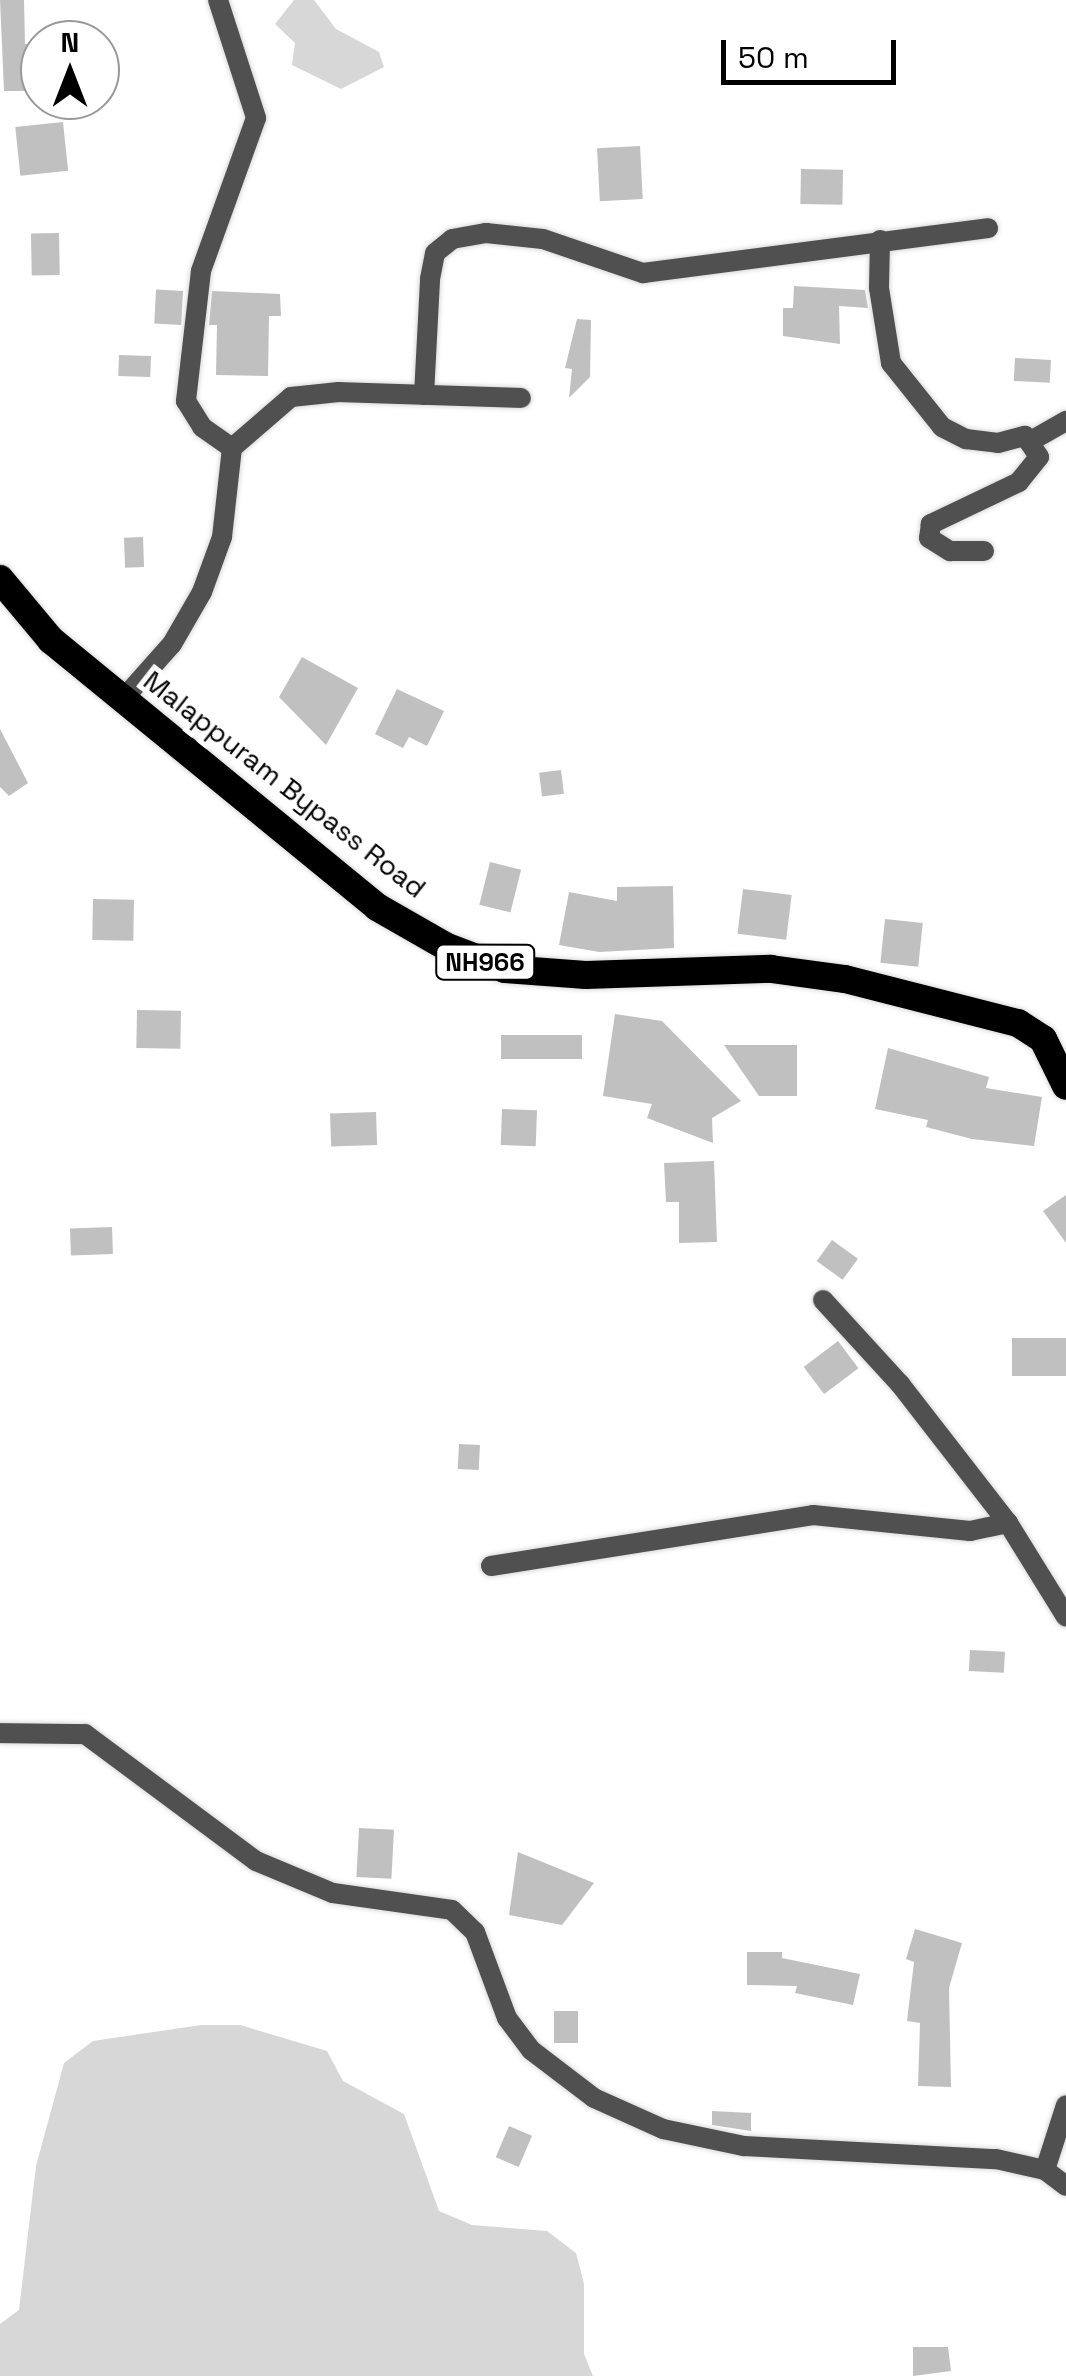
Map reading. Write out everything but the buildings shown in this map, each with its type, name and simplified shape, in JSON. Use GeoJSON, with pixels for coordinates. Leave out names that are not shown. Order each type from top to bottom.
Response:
{"type":"FeatureCollection","features":[{"type":"Feature","properties":{"kind":"highway","name":"Malappuram Bypass Road"},"geometry":{"type":"LineString","coordinates":[[0,579],[51,640],[378,908],[445,946],[505,969],[586,975],[772,969],[846,978],[1018,1023],[1043,1039],[1066,1086]]}},
{"type":"Feature","properties":{"kind":"street"},"geometry":{"type":"LineString","coordinates":[[218,0],[256,118],[201,270],[186,400],[202,427],[232,448]]}},
{"type":"Feature","properties":{"kind":"street"},"geometry":{"type":"LineString","coordinates":[[424,395],[430,279],[435,253],[452,239],[486,233],[543,240],[643,272],[988,228]]}},
{"type":"Feature","properties":{"kind":"street"},"geometry":{"type":"LineString","coordinates":[[880,240],[879,288],[891,363],[942,428],[966,440],[998,443],[1025,436],[1039,457],[1019,482],[930,524],[929,538],[950,550],[984,551]]}},
{"type":"Feature","properties":{"kind":"street"},"geometry":{"type":"LineString","coordinates":[[124,698],[172,644],[202,592],[222,537],[232,448],[291,397],[522,398]]}},
{"type":"Feature","properties":{"kind":"street"},"geometry":{"type":"LineString","coordinates":[[1029,442],[1066,420]]}},
{"type":"Feature","properties":{"kind":"street"},"geometry":{"type":"LineString","coordinates":[[823,1300],[900,1384],[1008,1524],[1066,1617]]}},
{"type":"Feature","properties":{"kind":"street"},"geometry":{"type":"LineString","coordinates":[[491,1566],[813,1515],[862,1515],[970,1531],[1008,1524]]}},
{"type":"Feature","properties":{"kind":"street"},"geometry":{"type":"LineString","coordinates":[[0,1733],[84,1734],[256,1861],[334,1893],[452,1910],[475,1932],[507,2018],[531,2050],[594,2098],[663,2129],[744,2146],[996,2159],[1045,2170],[1066,2186]]}},
{"type":"Feature","properties":{"kind":"street"},"geometry":{"type":"LineString","coordinates":[[1045,2170],[1066,2105]]}},
{"type":"Feature","properties":{"kind":"shaded area"},"geometry":{"type":"Polygon","coordinates":[[[294,0],[314,0],[336,29],[379,52],[384,67],[341,89],[292,65],[295,43],[275,24],[294,0]]]}},
{"type":"Feature","properties":{"kind":"shaded area"},"geometry":{"type":"Polygon","coordinates":[[[201,2025],[240,2025],[327,2051],[343,2081],[404,2114],[439,2211],[472,2225],[547,2231],[576,2253],[584,2284],[584,2354],[593,2376],[0,2376],[0,2324],[19,2310],[36,2166],[64,2063],[93,2041],[201,2025]]]}}]}
